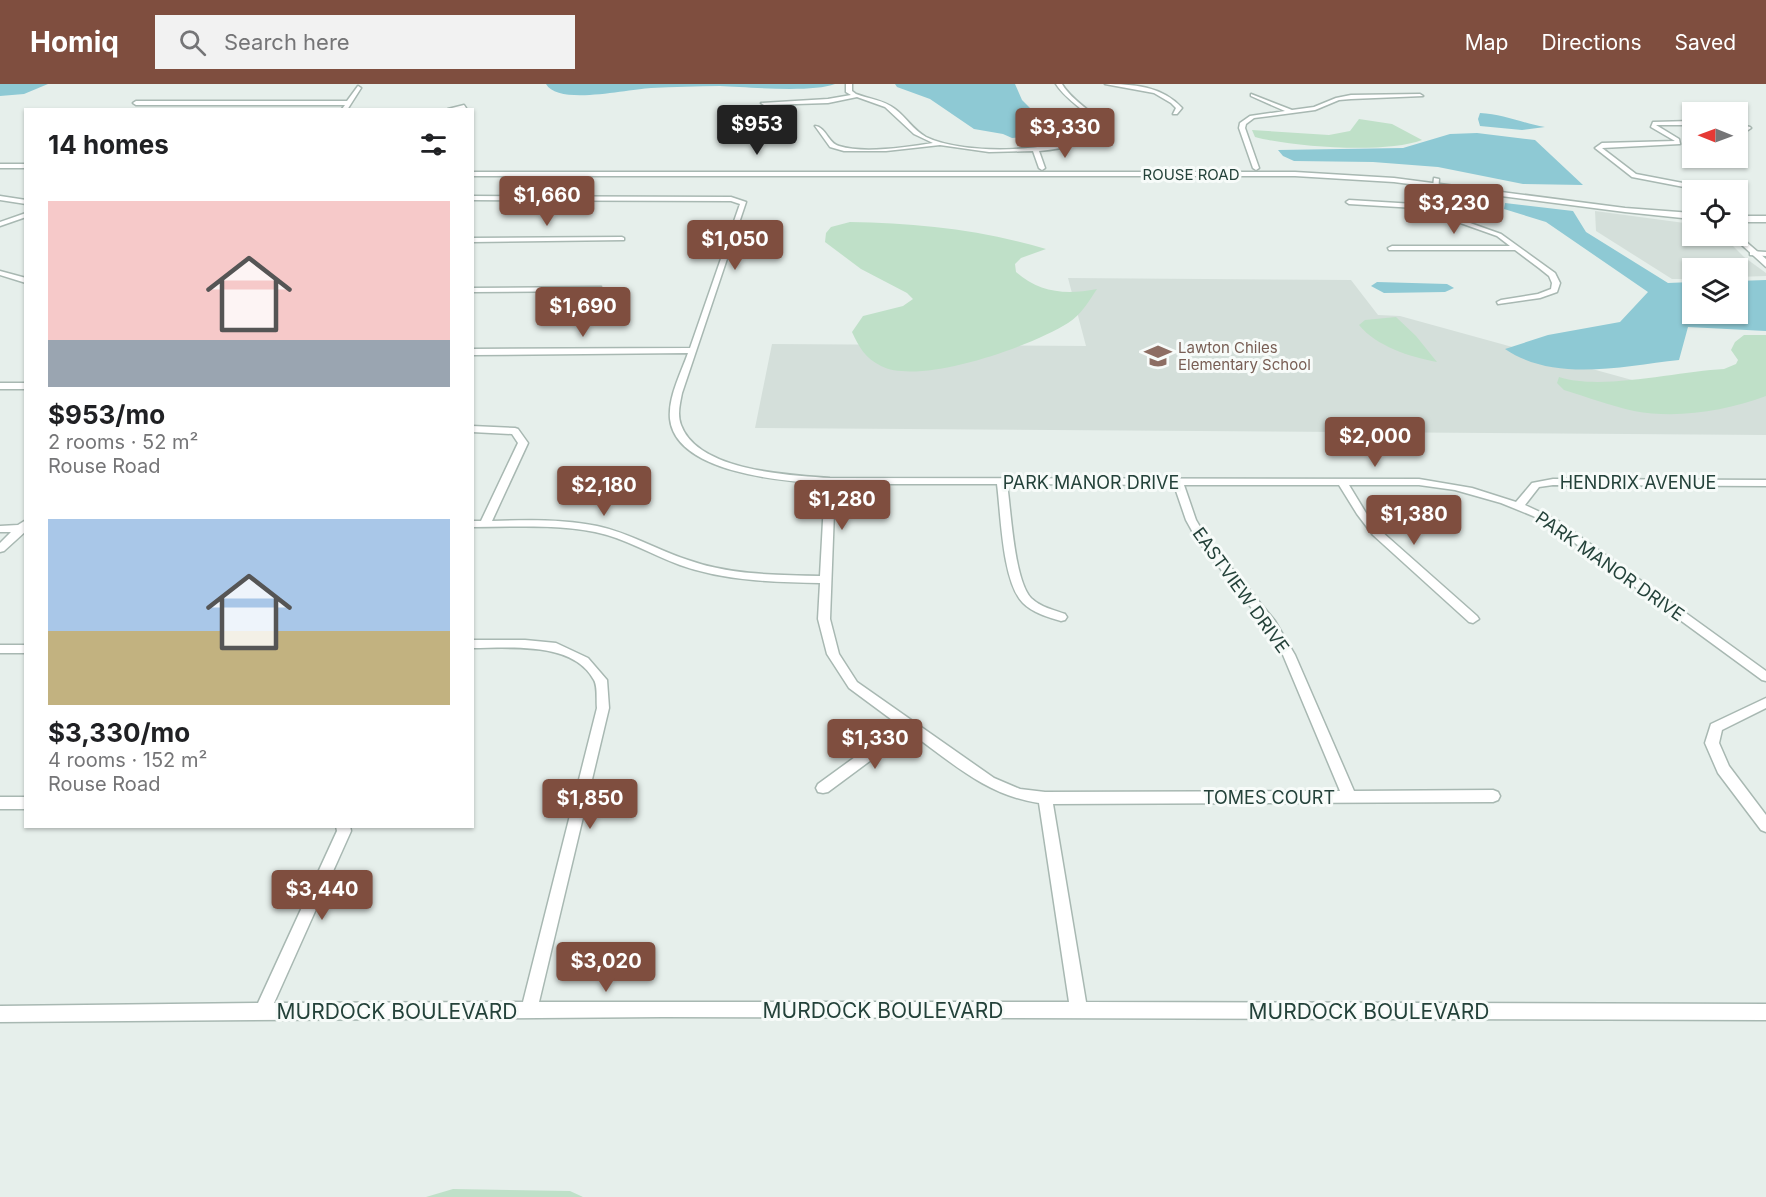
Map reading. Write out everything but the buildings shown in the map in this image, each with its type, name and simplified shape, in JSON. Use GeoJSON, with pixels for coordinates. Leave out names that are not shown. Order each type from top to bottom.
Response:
{"type":"FeatureCollection","features":[{"type":"Feature","properties":{"kind":"street"},"geometry":{"type":"LineString","coordinates":[[849,84],[849,92],[891,109],[915,133],[939,144]]}},
{"type":"Feature","properties":{"kind":"street"},"geometry":{"type":"LineString","coordinates":[[817,127],[825,133],[829,142],[834,146],[845,149],[907,149],[939,144],[987,149],[1036,150],[1077,143],[1094,137],[1101,130],[1099,124],[1064,95],[1059,84]]}},
{"type":"Feature","properties":{"kind":"street"},"geometry":{"type":"LineString","coordinates":[[1108,84],[1145,89],[1160,94],[1174,101],[1179,108],[1175,113]]}},
{"type":"Feature","properties":{"kind":"street"},"geometry":{"type":"LineString","coordinates":[[345,108],[358,88]]}},
{"type":"Feature","properties":{"kind":"street"},"geometry":{"type":"LineString","coordinates":[[1253,95],[1293,112]]}},
{"type":"Feature","properties":{"kind":"street"},"geometry":{"type":"LineString","coordinates":[[764,103],[828,101],[856,96]]}},
{"type":"Feature","properties":{"kind":"street"},"geometry":{"type":"LineString","coordinates":[[1256,168],[1242,128],[1243,123],[1252,117],[1315,108],[1338,99],[1351,97],[1420,96]]}},
{"type":"Feature","properties":{"kind":"street"},"geometry":{"type":"LineString","coordinates":[[136,103],[349,103]]}},
{"type":"Feature","properties":{"kind":"street"},"geometry":{"type":"LineString","coordinates":[[459,108],[464,107]]}},
{"type":"Feature","properties":{"kind":"street"},"geometry":{"type":"LineString","coordinates":[[1682,123],[1655,123],[1653,126],[1677,140],[1678,143],[1602,145],[1598,148],[1634,176],[1682,185]]}},
{"type":"Feature","properties":{"kind":"street"},"geometry":{"type":"LineString","coordinates":[[1036,150],[1042,168]]}},
{"type":"Feature","properties":{"kind":"street"},"geometry":{"type":"LineString","coordinates":[[0,166],[24,166]]}},
{"type":"Feature","properties":{"kind":"street","name":"ROUSE ROAD"},"geometry":{"type":"LineString","coordinates":[[474,168],[1256,168],[1331,170],[1682,209]]}},
{"type":"Feature","properties":{"kind":"street"},"geometry":{"type":"LineString","coordinates":[[0,172],[24,172]]}},
{"type":"Feature","properties":{"kind":"street","name":"ROUSE ROAD"},"geometry":{"type":"LineString","coordinates":[[474,174],[1286,174],[1436,181],[1625,210],[1682,215]]}},
{"type":"Feature","properties":{"kind":"street"},"geometry":{"type":"LineString","coordinates":[[1434,207],[1436,181]]}},
{"type":"Feature","properties":{"kind":"street"},"geometry":{"type":"LineString","coordinates":[[0,198],[24,202]]}},
{"type":"Feature","properties":{"kind":"street","name":"PARK MANOR DRIVE"},"geometry":{"type":"LineString","coordinates":[[474,198],[731,199],[741,201],[745,206],[678,393],[674,411],[676,428],[689,444],[706,456],[737,469],[786,479],[831,481],[1419,482],[1448,485],[1519,505],[1553,522],[1766,677]]}},
{"type":"Feature","properties":{"kind":"street"},"geometry":{"type":"LineString","coordinates":[[1349,202],[1434,207],[1454,219],[1499,235],[1552,275],[1556,283],[1554,290],[1540,296],[1501,302]]}},
{"type":"Feature","properties":{"kind":"street"},"geometry":{"type":"LineString","coordinates":[[1748,213],[1766,213]]}},
{"type":"Feature","properties":{"kind":"street"},"geometry":{"type":"LineString","coordinates":[[0,224],[24,216]]}},
{"type":"Feature","properties":{"kind":"street"},"geometry":{"type":"LineString","coordinates":[[1748,219],[1766,219]]}},
{"type":"Feature","properties":{"kind":"street"},"geometry":{"type":"LineString","coordinates":[[474,240],[622,239]]}},
{"type":"Feature","properties":{"kind":"street"},"geometry":{"type":"LineString","coordinates":[[1745,246],[1766,264]]}},
{"type":"Feature","properties":{"kind":"street"},"geometry":{"type":"LineString","coordinates":[[1392,248],[1517,248]]}},
{"type":"Feature","properties":{"kind":"street"},"geometry":{"type":"LineString","coordinates":[[1752,253],[1766,254]]}},
{"type":"Feature","properties":{"kind":"street"},"geometry":{"type":"LineString","coordinates":[[0,273],[24,280]]}},
{"type":"Feature","properties":{"kind":"street"},"geometry":{"type":"LineString","coordinates":[[474,290],[598,289]]}},
{"type":"Feature","properties":{"kind":"street"},"geometry":{"type":"LineString","coordinates":[[474,352],[693,350]]}},
{"type":"Feature","properties":{"kind":"street"},"geometry":{"type":"LineString","coordinates":[[0,386],[24,386]]}},
{"type":"Feature","properties":{"kind":"street"},"geometry":{"type":"LineString","coordinates":[[474,429],[515,431],[523,443],[478,524],[540,524],[596,529],[629,538],[684,562],[724,573],[758,578],[825,580]]}},
{"type":"Feature","properties":{"kind":"street","name":"TOMES COURT"},"geometry":{"type":"LineString","coordinates":[[831,481],[825,619],[833,654],[853,686],[989,782],[1018,794],[1045,798],[1493,796]]}},
{"type":"Feature","properties":{"kind":"street"},"geometry":{"type":"LineString","coordinates":[[1002,482],[1016,579],[1025,598],[1040,609],[1061,616]]}},
{"type":"Feature","properties":{"kind":"street","name":"EASTVIEW DRIVE"},"geometry":{"type":"LineString","coordinates":[[1178,482],[1191,520],[1201,538],[1271,624],[1289,655],[1349,796]]}},
{"type":"Feature","properties":{"kind":"street","name":"HENDRIX AVENUE"},"geometry":{"type":"LineString","coordinates":[[1519,505],[1536,484],[1553,482],[1766,483]]}},
{"type":"Feature","properties":{"kind":"street"},"geometry":{"type":"LineString","coordinates":[[1343,483],[1377,533],[1473,619]]}},
{"type":"Feature","properties":{"kind":"street"},"geometry":{"type":"LineString","coordinates":[[0,529],[24,527]]}},
{"type":"Feature","properties":{"kind":"street"},"geometry":{"type":"LineString","coordinates":[[0,549],[24,527]]}},
{"type":"Feature","properties":{"kind":"street"},"geometry":{"type":"LineString","coordinates":[[474,644],[525,644],[556,647],[584,661],[601,680],[603,708],[529,1011]]}},
{"type":"Feature","properties":{"kind":"street"},"geometry":{"type":"LineString","coordinates":[[0,649],[24,649]]}},
{"type":"Feature","properties":{"kind":"street"},"geometry":{"type":"LineString","coordinates":[[1766,703],[1716,727],[1712,743],[1723,769],[1766,826]]}},
{"type":"Feature","properties":{"kind":"street"},"geometry":{"type":"LineString","coordinates":[[823,788],[907,726]]}},
{"type":"Feature","properties":{"kind":"street"},"geometry":{"type":"LineString","coordinates":[[1045,798],[1079,1010]]}},
{"type":"Feature","properties":{"kind":"street"},"geometry":{"type":"LineString","coordinates":[[0,803],[24,803]]}},
{"type":"Feature","properties":{"kind":"street"},"geometry":{"type":"LineString","coordinates":[[263,1010],[343,828]]}},
{"type":"Feature","properties":{"kind":"street","name":"MURDOCK BOULEVARD"},"geometry":{"type":"LineString","coordinates":[[0,1014],[263,1010],[1766,1012]]}},
{"type":"Feature","properties":{"kind":"shaded area"},"geometry":{"type":"Polygon","coordinates":[[[1595,211],[1682,223],[1682,246],[1733,246],[1745,258],[1682,258],[1682,279],[1672,279],[1596,231],[1595,211]]]}},
{"type":"Feature","properties":{"kind":"shaded area"},"geometry":{"type":"Polygon","coordinates":[[[1748,260],[1766,273],[1766,276],[1748,277],[1748,260]]]}},
{"type":"Feature","properties":{"kind":"shaded area","name":"Lawton Chiles Elementary School"},"geometry":{"type":"Polygon","coordinates":[[[1068,278],[1351,280],[1378,315],[1400,316],[1643,383],[1766,367],[1766,435],[755,428],[772,344],[1086,346],[1068,278]]]}},
{"type":"Feature","properties":{"kind":"green space"},"geometry":{"type":"Polygon","coordinates":[[[1359,119],[1392,124],[1422,140],[1386,147],[1339,148],[1271,141],[1255,137],[1252,130],[1329,135],[1350,131],[1359,119]]]}},
{"type":"Feature","properties":{"kind":"green space"},"geometry":{"type":"Polygon","coordinates":[[[850,222],[949,229],[1022,242],[1046,249],[1021,258],[1015,264],[1016,272],[1025,279],[1054,291],[1075,292],[1097,289],[1073,320],[1029,342],[976,361],[922,371],[899,371],[881,366],[867,356],[852,332],[863,316],[903,306],[913,299],[907,293],[861,269],[825,242],[826,233],[831,227],[850,222]]]}},
{"type":"Feature","properties":{"kind":"green space"},"geometry":{"type":"Polygon","coordinates":[[[1396,317],[1416,336],[1437,362],[1394,350],[1375,339],[1359,325],[1365,320],[1396,317]]]}},
{"type":"Feature","properties":{"kind":"green space"},"geometry":{"type":"Polygon","coordinates":[[[1744,335],[1766,335],[1766,396],[1734,406],[1684,414],[1634,411],[1564,390],[1557,383],[1559,377],[1577,381],[1618,381],[1724,369],[1736,364],[1738,360],[1731,350],[1735,342],[1744,335]]]}},
{"type":"Feature","properties":{"kind":"green space"},"geometry":{"type":"Polygon","coordinates":[[[453,1189],[570,1191],[583,1197],[426,1197],[453,1189]]]}},
{"type":"Feature","properties":{"kind":"water"},"geometry":{"type":"Polygon","coordinates":[[[0,84],[48,84],[24,94],[0,96],[0,84]]]}},
{"type":"Feature","properties":{"kind":"water"},"geometry":{"type":"Polygon","coordinates":[[[546,84],[835,84],[796,89],[720,86],[651,88],[578,95],[553,91],[546,84]]]}},
{"type":"Feature","properties":{"kind":"water"},"geometry":{"type":"Polygon","coordinates":[[[895,84],[1015,84],[1022,100],[1043,121],[1041,130],[1012,138],[1003,134],[974,129],[930,99],[897,87],[895,84]]]}},
{"type":"Feature","properties":{"kind":"water"},"geometry":{"type":"Polygon","coordinates":[[[1480,113],[1545,127],[1522,130],[1480,126],[1478,119],[1480,113]]]}},
{"type":"Feature","properties":{"kind":"water"},"geometry":{"type":"Polygon","coordinates":[[[1477,133],[1535,140],[1583,185],[1523,184],[1438,167],[1373,162],[1294,161],[1283,156],[1278,150],[1403,148],[1450,134],[1477,133]]]}},
{"type":"Feature","properties":{"kind":"water"},"geometry":{"type":"Polygon","coordinates":[[[1505,203],[1573,211],[1586,232],[1668,283],[1682,282],[1682,324],[1748,324],[1748,281],[1766,280],[1766,331],[1688,327],[1679,360],[1635,366],[1590,370],[1567,369],[1545,366],[1525,359],[1505,349],[1548,335],[1620,322],[1648,292],[1546,222],[1504,209],[1505,203]]]}},
{"type":"Feature","properties":{"kind":"water"},"geometry":{"type":"Polygon","coordinates":[[[1377,282],[1447,284],[1454,288],[1445,292],[1384,293],[1371,286],[1377,282]]]}},
{"type":"Feature","properties":{"kind":"place","name":"Lawton Chiles Elementary School"},"geometry":{"type":"Point","coordinates":[1158,356]}}]}
